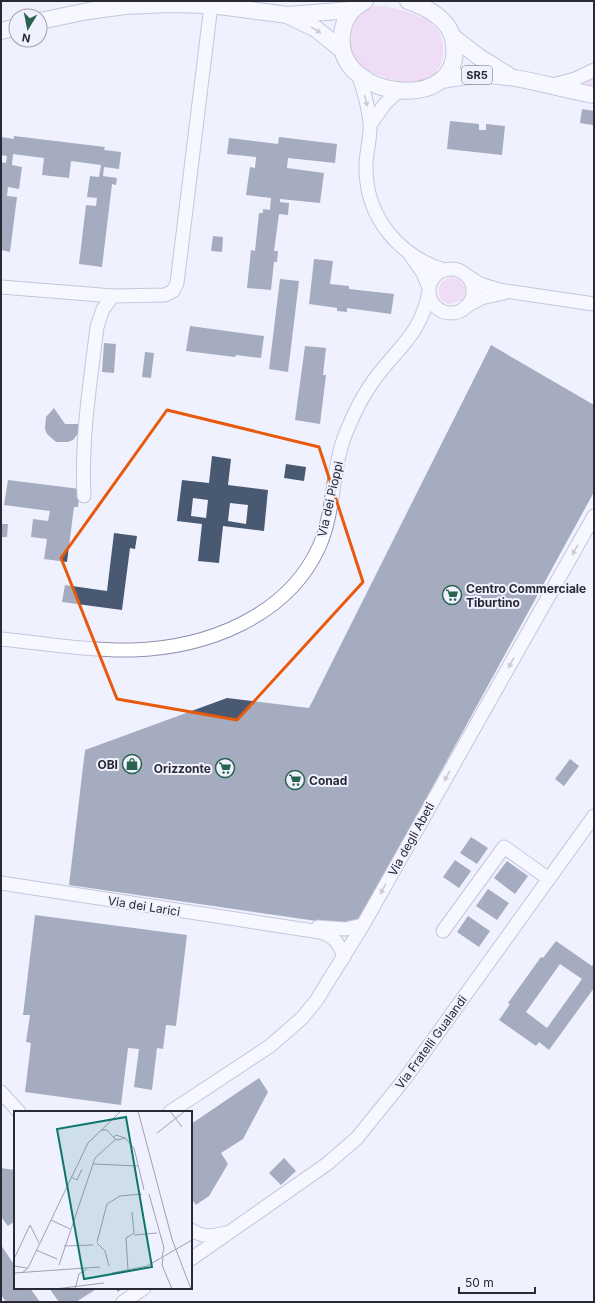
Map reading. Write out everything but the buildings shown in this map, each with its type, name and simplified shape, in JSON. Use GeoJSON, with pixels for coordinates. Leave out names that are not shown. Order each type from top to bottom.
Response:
{"type":"FeatureCollection","features":[{"type":"Feature","properties":{"kind":"main road"},"geometry":{"type":"LineString","coordinates":[[342,50],[342,31],[345,20],[351,10],[365,1]]}},
{"type":"Feature","properties":{"kind":"main road"},"geometry":{"type":"LineString","coordinates":[[288,15],[316,29],[342,50],[350,66],[359,76],[375,84],[399,90],[420,90],[433,86],[442,80],[453,60],[454,45],[452,36],[447,26],[431,7],[427,8],[408,1]]}},
{"type":"Feature","properties":{"kind":"main road"},"geometry":{"type":"LineString","coordinates":[[48,19],[88,11],[125,6],[168,4],[211,5],[288,15],[351,10]]}},
{"type":"Feature","properties":{"kind":"main road"},"geometry":{"type":"LineString","coordinates":[[452,36],[479,57],[513,78]]}},
{"type":"Feature","properties":{"kind":"main road","name":"SR5"},"geometry":{"type":"LineString","coordinates":[[442,80],[475,76],[513,78],[594,96]]}},
{"type":"Feature","properties":{"kind":"street"},"geometry":{"type":"LineString","coordinates":[[1,287],[113,296],[161,296],[170,294],[176,288],[211,5]]}},
{"type":"Feature","properties":{"kind":"street"},"geometry":{"type":"LineString","coordinates":[[548,86],[574,79],[594,70]]}},
{"type":"Feature","properties":{"kind":"street"},"geometry":{"type":"LineString","coordinates":[[359,76],[370,125],[366,170],[372,206],[386,231],[407,252],[423,273],[434,304],[439,308],[451,312],[461,309],[481,298],[510,292]]}},
{"type":"Feature","properties":{"kind":"street"},"geometry":{"type":"LineString","coordinates":[[370,125],[384,105],[399,90]]}},
{"type":"Feature","properties":{"kind":"street"},"geometry":{"type":"LineString","coordinates":[[407,252],[426,263],[444,270]]}},
{"type":"Feature","properties":{"kind":"street"},"geometry":{"type":"LineString","coordinates":[[414,332],[424,315],[429,290],[434,277],[444,270],[452,269],[465,274],[480,284],[510,292],[594,304]]}},
{"type":"Feature","properties":{"kind":"street"},"geometry":{"type":"LineString","coordinates":[[414,332],[437,316],[461,309],[472,295],[470,280],[465,274]]}},
{"type":"Feature","properties":{"kind":"street"},"geometry":{"type":"LineString","coordinates":[[84,496],[83,440],[97,327],[103,309],[113,296]]}},
{"type":"Feature","properties":{"kind":"street","name":"Via dei Pioppi"},"geometry":{"type":"LineString","coordinates":[[1,639],[90,648],[131,650],[162,648],[225,632],[247,622],[283,597],[303,575],[320,546],[332,503],[342,445],[346,431],[359,404],[374,379],[414,332]]}},
{"type":"Feature","properties":{"kind":"street","name":"Via degli Abeti"},"geometry":{"type":"LineString","coordinates":[[172,1111],[253,1058],[286,1034],[316,1001],[363,925],[594,516]]}},
{"type":"Feature","properties":{"kind":"street","name":"Via Fratelli Gualandi"},"geometry":{"type":"LineString","coordinates":[[192,1258],[327,1164],[357,1138],[407,1076],[594,816]]}},
{"type":"Feature","properties":{"kind":"street"},"geometry":{"type":"LineString","coordinates":[[443,931],[504,847],[549,879]]}},
{"type":"Feature","properties":{"kind":"street","name":"Via dei Larici"},"geometry":{"type":"LineString","coordinates":[[1,883],[320,932],[332,937],[341,947],[349,948]]}},
{"type":"Feature","properties":{"kind":"street","name":"Via dei Larici"},"geometry":{"type":"LineString","coordinates":[[288,927],[346,929],[363,925]]}},
{"type":"Feature","properties":{"kind":"street"},"geometry":{"type":"LineString","coordinates":[[332,928],[347,937],[349,948]]}},
{"type":"Feature","properties":{"kind":"street"},"geometry":{"type":"LineString","coordinates":[[1,1092],[16,1109]]}},
{"type":"Feature","properties":{"kind":"street"},"geometry":{"type":"LineString","coordinates":[[192,1230],[207,1236],[230,1232]]}},
{"type":"Feature","properties":{"kind":"street"},"geometry":{"type":"LineString","coordinates":[[123,1302],[142,1289]]}},
{"type":"Feature","properties":{"kind":"highlighted area"},"geometry":{"type":"Polygon","coordinates":[[[167,410],[319,447],[363,582],[237,720],[117,699],[61,558],[167,410]]]}},
{"type":"Feature","properties":{"kind":"shaded area"},"geometry":{"type":"Polygon","coordinates":[[[383,6],[402,10],[421,17],[431,23],[437,30],[441,38],[443,56],[436,72],[429,78],[420,82],[406,83],[384,77],[367,70],[358,63],[352,52],[347,35],[356,18],[360,14],[369,8],[383,6]]]}},
{"type":"Feature","properties":{"kind":"shaded area"},"geometry":{"type":"Polygon","coordinates":[[[594,76],[594,89],[576,85],[594,76]]]}},
{"type":"Feature","properties":{"kind":"shaded area"},"geometry":{"type":"Polygon","coordinates":[[[452,277],[462,282],[465,292],[462,300],[450,304],[441,299],[439,290],[442,282],[452,277]]]}},
{"type":"Feature","properties":{"kind":"place","name":"Centro Commerciale Tiburtino"},"geometry":{"type":"Point","coordinates":[452,595]}},
{"type":"Feature","properties":{"kind":"place","name":"OBI"},"geometry":{"type":"Point","coordinates":[132,764]}},
{"type":"Feature","properties":{"kind":"place","name":"Orizzonte"},"geometry":{"type":"Point","coordinates":[225,768]}},
{"type":"Feature","properties":{"kind":"place","name":"Conad"},"geometry":{"type":"Point","coordinates":[295,780]}}]}
